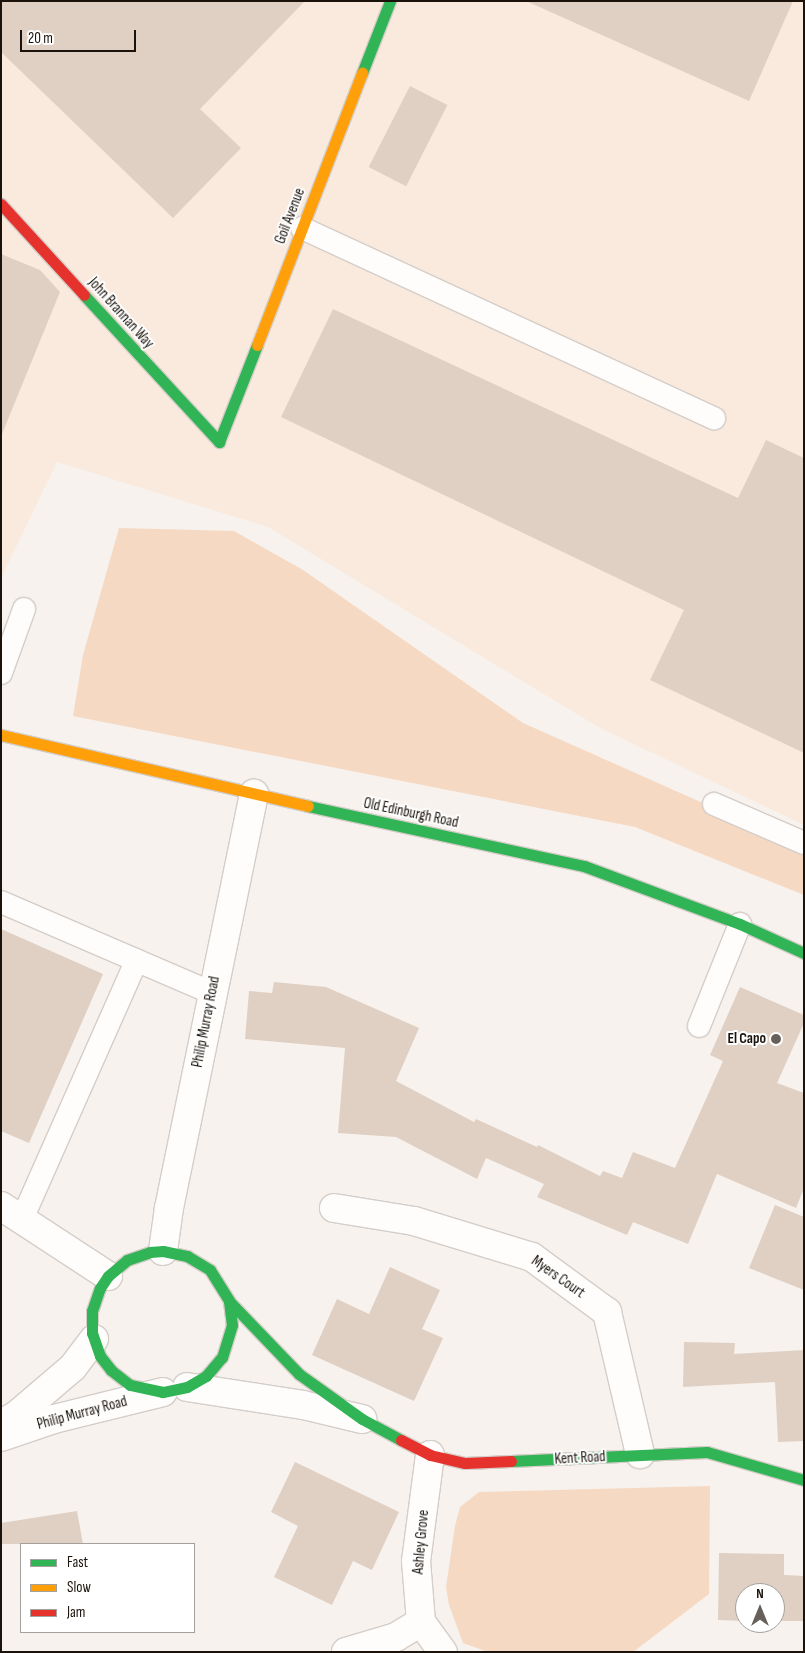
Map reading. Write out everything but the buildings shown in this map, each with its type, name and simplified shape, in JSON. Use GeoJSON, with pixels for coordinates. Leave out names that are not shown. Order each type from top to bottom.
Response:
{"type":"FeatureCollection","features":[{"type":"Feature","properties":{"kind":"street","name":"Goil Avenue"},"geometry":{"type":"LineString","coordinates":[[219,442],[390,1]]}},
{"type":"Feature","properties":{"kind":"street","name":"John Brannan Way"},"geometry":{"type":"LineString","coordinates":[[1,204],[219,442]]}},
{"type":"Feature","properties":{"kind":"street","name":"Old Edinburgh Road"},"geometry":{"type":"LineString","coordinates":[[1,735],[254,794],[584,866],[740,924],[804,953]]}},
{"type":"Feature","properties":{"kind":"street","name":"Philip Murray Road"},"geometry":{"type":"LineString","coordinates":[[163,1251],[169,1208],[212,992],[254,794]]}},
{"type":"Feature","properties":{"kind":"street","name":"Myers Court"},"geometry":{"type":"LineString","coordinates":[[334,1208],[414,1221],[532,1257],[607,1312],[640,1454]]}},
{"type":"Feature","properties":{"kind":"street"},"geometry":{"type":"LineString","coordinates":[[12,1213],[108,1276]]}},
{"type":"Feature","properties":{"kind":"street","name":"Philip Murray Road"},"geometry":{"type":"LineString","coordinates":[[1,1437],[54,1419],[175,1389],[206,1376],[222,1357],[232,1325],[229,1301],[210,1270],[187,1256],[163,1251],[150,1252],[127,1260],[108,1276],[100,1288],[92,1311],[94,1339],[100,1356],[111,1370],[130,1384],[175,1389]]}},
{"type":"Feature","properties":{"kind":"street","name":"Kent Road"},"geometry":{"type":"LineString","coordinates":[[229,1301],[299,1374],[362,1419],[430,1455],[465,1463],[707,1452],[804,1480]]}},
{"type":"Feature","properties":{"kind":"street","name":"Philip Murray Road"},"geometry":{"type":"LineString","coordinates":[[1,1424],[18,1414],[73,1367],[94,1339]]}},
{"type":"Feature","properties":{"kind":"street","name":"Kent Road"},"geometry":{"type":"LineString","coordinates":[[175,1389],[303,1405],[362,1419]]}},
{"type":"Feature","properties":{"kind":"street","name":"Ashley Grove"},"geometry":{"type":"LineString","coordinates":[[421,1622],[416,1561],[430,1455]]}},
{"type":"Feature","properties":{"kind":"street"},"geometry":{"type":"LineString","coordinates":[[346,1652],[396,1637],[421,1622],[443,1652]]}},
{"type":"Feature","properties":{"kind":"lane"},"geometry":{"type":"LineString","coordinates":[[302,228],[714,418]]}},
{"type":"Feature","properties":{"kind":"lane"},"geometry":{"type":"LineString","coordinates":[[1,673],[24,609]]}},
{"type":"Feature","properties":{"kind":"lane"},"geometry":{"type":"LineString","coordinates":[[714,804],[804,843]]}},
{"type":"Feature","properties":{"kind":"lane"},"geometry":{"type":"LineString","coordinates":[[1,902],[212,992]]}},
{"type":"Feature","properties":{"kind":"lane"},"geometry":{"type":"LineString","coordinates":[[699,1026],[740,924]]}},
{"type":"Feature","properties":{"kind":"lane"},"geometry":{"type":"LineString","coordinates":[[12,1213],[137,960]]}},
{"type":"Feature","properties":{"kind":"shaded area"},"geometry":{"type":"Polygon","coordinates":[[[1,1],[804,1],[804,825],[600,728],[268,527],[57,462],[1,578],[1,1]]]}},
{"type":"Feature","properties":{"kind":"shaded area"},"geometry":{"type":"Polygon","coordinates":[[[119,528],[234,531],[303,570],[523,723],[804,848],[804,895],[635,827],[73,716],[83,655],[119,528]]]}},
{"type":"Feature","properties":{"kind":"shaded area"},"geometry":{"type":"Polygon","coordinates":[[[710,1486],[709,1594],[633,1652],[488,1652],[463,1643],[449,1605],[446,1587],[455,1526],[460,1507],[479,1492],[710,1486]]]}},
{"type":"Feature","properties":{"kind":"traffic: fast"},"geometry":{"type":"LineString","coordinates":[[362,73],[390,1]]}},
{"type":"Feature","properties":{"kind":"traffic: fast"},"geometry":{"type":"LineString","coordinates":[[84,295],[219,442],[257,345]]}},
{"type":"Feature","properties":{"kind":"traffic: fast"},"geometry":{"type":"LineString","coordinates":[[308,806],[584,866],[740,924],[804,953]]}},
{"type":"Feature","properties":{"kind":"traffic: fast"},"geometry":{"type":"LineString","coordinates":[[229,1301],[232,1325],[222,1357],[206,1376],[187,1387],[163,1392],[130,1385],[111,1370],[100,1356],[92,1333],[92,1311],[100,1288],[108,1276],[127,1260],[150,1252],[163,1251],[187,1256],[210,1270],[229,1301],[299,1374],[362,1419],[401,1440]]}},
{"type":"Feature","properties":{"kind":"traffic: fast"},"geometry":{"type":"LineString","coordinates":[[511,1461],[707,1452],[804,1480]]}},
{"type":"Feature","properties":{"kind":"traffic: slow"},"geometry":{"type":"LineString","coordinates":[[257,345],[362,73]]}},
{"type":"Feature","properties":{"kind":"traffic: slow"},"geometry":{"type":"LineString","coordinates":[[1,735],[308,806]]}},
{"type":"Feature","properties":{"kind":"traffic: jam"},"geometry":{"type":"LineString","coordinates":[[1,204],[84,295]]}},
{"type":"Feature","properties":{"kind":"traffic: jam"},"geometry":{"type":"LineString","coordinates":[[401,1440],[430,1455],[465,1463],[511,1461]]}},
{"type":"Feature","properties":{"kind":"place","name":"El Capo"},"geometry":{"type":"Point","coordinates":[776,1039]}}]}
